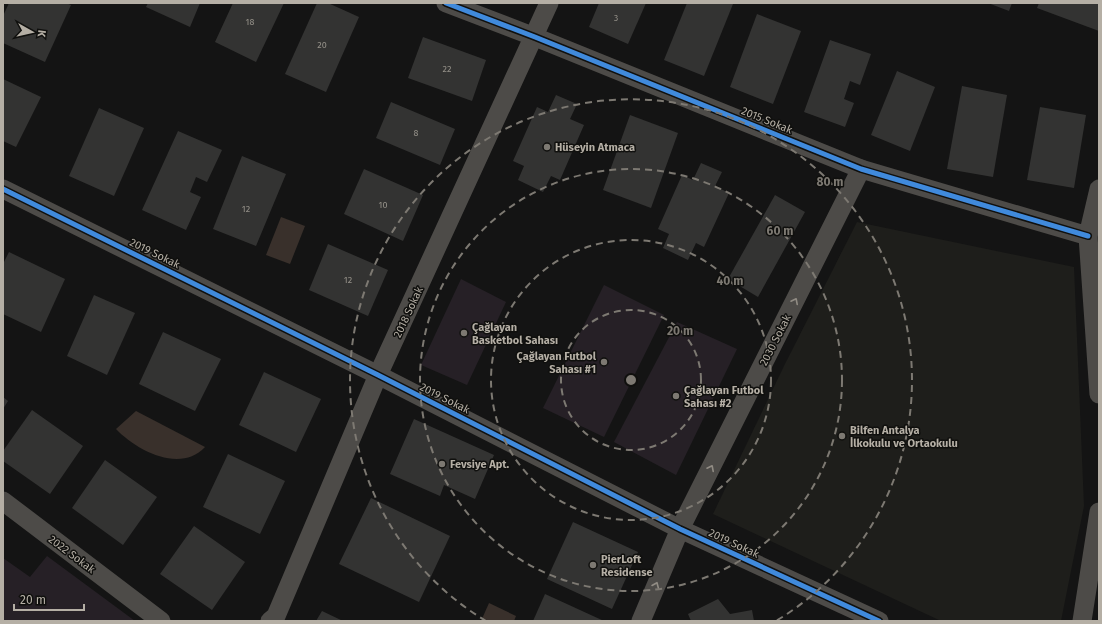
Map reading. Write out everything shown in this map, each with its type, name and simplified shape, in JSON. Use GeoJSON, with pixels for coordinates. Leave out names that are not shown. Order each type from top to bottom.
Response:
{"type":"FeatureCollection","features":[{"type":"Feature","properties":{"kind":"street","name":"2015 Sokak"},"geometry":{"type":"LineString","coordinates":[[446,3],[861,169],[1088,236]]}},
{"type":"Feature","properties":{"kind":"street","name":"2018 Sokak"},"geometry":{"type":"LineString","coordinates":[[270,621],[276,616],[378,375],[549,3]]}},
{"type":"Feature","properties":{"kind":"street","name":"2030 Sokak"},"geometry":{"type":"LineString","coordinates":[[641,621],[680,529],[861,169]]}},
{"type":"Feature","properties":{"kind":"street","name":"2019 Sokak"},"geometry":{"type":"LineString","coordinates":[[3,189],[378,375],[680,529],[879,621]]}},
{"type":"Feature","properties":{"kind":"street"},"geometry":{"type":"LineString","coordinates":[[1099,189],[1088,236],[1099,394]]}},
{"type":"Feature","properties":{"kind":"street","name":"2022 Sokak"},"geometry":{"type":"LineString","coordinates":[[3,501],[161,621]]}},
{"type":"Feature","properties":{"kind":"street"},"geometry":{"type":"LineString","coordinates":[[1082,621],[1099,512]]}},
{"type":"Feature","properties":{"kind":"shaded area"},"geometry":{"type":"Polygon","coordinates":[[[281,217],[305,226],[290,264],[266,255],[281,217]]]}},
{"type":"Feature","properties":{"kind":"shaded area"},"geometry":{"type":"Polygon","coordinates":[[[857,222],[1074,267],[1084,506],[1061,621],[941,621],[713,514],[784,366],[857,222]]]}},
{"type":"Feature","properties":{"kind":"shaded area","name":"Çağlayan Basketbol Sahası"},"geometry":{"type":"Polygon","coordinates":[[[461,279],[506,302],[467,385],[421,365],[461,279]]]}},
{"type":"Feature","properties":{"kind":"shaded area","name":"Çağlayan Futbol Sahası #1"},"geometry":{"type":"Polygon","coordinates":[[[604,285],[664,315],[604,437],[543,408],[604,285]]]}},
{"type":"Feature","properties":{"kind":"shaded area","name":"Çağlayan Futbol Sahası #2"},"geometry":{"type":"Polygon","coordinates":[[[677,322],[737,349],[676,475],[614,442],[677,322]]]}},
{"type":"Feature","properties":{"kind":"shaded area"},"geometry":{"type":"Polygon","coordinates":[[[136,411],[205,447],[195,455],[183,459],[171,459],[146,451],[116,429],[136,411]]]}},
{"type":"Feature","properties":{"kind":"shaded area"},"geometry":{"type":"Polygon","coordinates":[[[47,556],[135,621],[3,621],[3,558],[30,577],[47,556]]]}},
{"type":"Feature","properties":{"kind":"shaded area"},"geometry":{"type":"Polygon","coordinates":[[[489,603],[516,616],[514,621],[481,621],[489,603]]]}},
{"type":"Feature","properties":{"kind":"building"},"geometry":{"type":"Polygon","coordinates":[[[9,3],[66,3],[71,5],[45,62],[3,43],[3,16],[9,3]]]}},
{"type":"Feature","properties":{"kind":"building"},"geometry":{"type":"Polygon","coordinates":[[[148,3],[200,3],[190,27],[146,7],[148,3]]]}},
{"type":"Feature","properties":{"kind":"building"},"geometry":{"type":"Polygon","coordinates":[[[233,3],[284,3],[256,62],[215,42],[233,3]]]}},
{"type":"Feature","properties":{"kind":"building"},"geometry":{"type":"Polygon","coordinates":[[[317,3],[328,3],[359,17],[326,92],[285,74],[317,3]]]}},
{"type":"Feature","properties":{"kind":"building"},"geometry":{"type":"Polygon","coordinates":[[[599,3],[646,3],[628,44],[589,27],[599,3]]]}},
{"type":"Feature","properties":{"kind":"building"},"geometry":{"type":"Polygon","coordinates":[[[687,3],[733,4],[704,76],[664,60],[687,3]]]}},
{"type":"Feature","properties":{"kind":"building"},"geometry":{"type":"Polygon","coordinates":[[[988,3],[1012,3],[1009,11],[988,3]]]}},
{"type":"Feature","properties":{"kind":"building"},"geometry":{"type":"Polygon","coordinates":[[[1039,3],[1099,3],[1099,31],[1037,8],[1039,3]]]}},
{"type":"Feature","properties":{"kind":"building"},"geometry":{"type":"Polygon","coordinates":[[[757,14],[801,31],[773,104],[730,87],[757,14]]]}},
{"type":"Feature","properties":{"kind":"building"},"geometry":{"type":"Polygon","coordinates":[[[423,37],[486,60],[472,101],[408,78],[423,37]]]}},
{"type":"Feature","properties":{"kind":"building"},"geometry":{"type":"Polygon","coordinates":[[[830,40],[871,54],[860,85],[850,81],[844,99],[854,103],[845,127],[804,112],[830,40]]]}},
{"type":"Feature","properties":{"kind":"building"},"geometry":{"type":"Polygon","coordinates":[[[897,71],[935,87],[910,151],[871,135],[897,71]]]}},
{"type":"Feature","properties":{"kind":"building"},"geometry":{"type":"Polygon","coordinates":[[[3,79],[41,97],[16,147],[3,141],[3,79]]]}},
{"type":"Feature","properties":{"kind":"building"},"geometry":{"type":"Polygon","coordinates":[[[962,86],[1007,95],[993,177],[947,169],[962,86]]]}},
{"type":"Feature","properties":{"kind":"building","name":"Hüseyin Atmaca"},"geometry":{"type":"Polygon","coordinates":[[[556,95],[577,104],[570,119],[584,125],[560,180],[551,176],[543,192],[518,180],[524,166],[513,161],[537,107],[548,112],[556,95]]]}},
{"type":"Feature","properties":{"kind":"building"},"geometry":{"type":"Polygon","coordinates":[[[391,102],[455,129],[440,165],[376,138],[391,102]]]}},
{"type":"Feature","properties":{"kind":"building"},"geometry":{"type":"Polygon","coordinates":[[[1040,107],[1086,115],[1074,188],[1027,180],[1040,107]]]}},
{"type":"Feature","properties":{"kind":"building"},"geometry":{"type":"Polygon","coordinates":[[[99,108],[144,128],[114,196],[69,176],[99,108]]]}},
{"type":"Feature","properties":{"kind":"building"},"geometry":{"type":"Polygon","coordinates":[[[630,115],[678,133],[651,208],[603,190],[630,115]]]}},
{"type":"Feature","properties":{"kind":"building"},"geometry":{"type":"Polygon","coordinates":[[[178,131],[222,150],[207,182],[196,177],[190,192],[201,197],[186,230],[142,210],[178,131]]]}},
{"type":"Feature","properties":{"kind":"building"},"geometry":{"type":"Polygon","coordinates":[[[242,156],[286,174],[256,246],[213,229],[242,156]]]}},
{"type":"Feature","properties":{"kind":"building"},"geometry":{"type":"Polygon","coordinates":[[[701,163],[722,172],[715,186],[729,193],[704,247],[696,243],[688,260],[663,248],[669,234],[658,229],[682,175],[693,180],[701,163]]]}},
{"type":"Feature","properties":{"kind":"building"},"geometry":{"type":"Polygon","coordinates":[[[364,169],[423,195],[403,241],[344,214],[364,169]]]}},
{"type":"Feature","properties":{"kind":"building"},"geometry":{"type":"Polygon","coordinates":[[[775,195],[805,212],[758,297],[728,279],[775,195]]]}},
{"type":"Feature","properties":{"kind":"building"},"geometry":{"type":"Polygon","coordinates":[[[328,244],[388,270],[368,316],[309,290],[328,244]]]}},
{"type":"Feature","properties":{"kind":"building"},"geometry":{"type":"Polygon","coordinates":[[[9,252],[65,279],[41,332],[3,314],[3,264],[9,252]]]}},
{"type":"Feature","properties":{"kind":"building"},"geometry":{"type":"Polygon","coordinates":[[[94,295],[135,313],[107,375],[67,356],[94,295]]]}},
{"type":"Feature","properties":{"kind":"building"},"geometry":{"type":"Polygon","coordinates":[[[163,332],[221,359],[195,411],[139,384],[163,332]]]}},
{"type":"Feature","properties":{"kind":"building"},"geometry":{"type":"Polygon","coordinates":[[[264,372],[321,399],[296,452],[239,425],[264,372]]]}},
{"type":"Feature","properties":{"kind":"building"},"geometry":{"type":"Polygon","coordinates":[[[3,397],[8,401],[3,409],[3,397]]]}},
{"type":"Feature","properties":{"kind":"building"},"geometry":{"type":"Polygon","coordinates":[[[32,410],[83,446],[50,494],[3,461],[3,451],[32,410]]]}},
{"type":"Feature","properties":{"kind":"building","name":"Fevsiye Apt."},"geometry":{"type":"Polygon","coordinates":[[[414,419],[494,455],[475,499],[444,485],[440,496],[390,474],[414,419]]]}},
{"type":"Feature","properties":{"kind":"building"},"geometry":{"type":"Polygon","coordinates":[[[228,454],[285,481],[260,534],[203,507],[228,454]]]}},
{"type":"Feature","properties":{"kind":"building"},"geometry":{"type":"Polygon","coordinates":[[[105,460],[157,497],[123,545],[72,508],[105,460]]]}},
{"type":"Feature","properties":{"kind":"building"},"geometry":{"type":"Polygon","coordinates":[[[371,498],[450,536],[419,602],[339,564],[371,498]]]}},
{"type":"Feature","properties":{"kind":"building","name":"PierLoft Residense"},"geometry":{"type":"Polygon","coordinates":[[[573,522],[638,552],[612,609],[547,579],[573,522]]]}},
{"type":"Feature","properties":{"kind":"building"},"geometry":{"type":"Polygon","coordinates":[[[194,526],[245,562],[212,610],[160,574],[194,526]]]}},
{"type":"Feature","properties":{"kind":"building"},"geometry":{"type":"Polygon","coordinates":[[[545,594],[604,621],[533,621],[545,594]]]}},
{"type":"Feature","properties":{"kind":"building"},"geometry":{"type":"Polygon","coordinates":[[[718,599],[730,614],[752,610],[754,621],[691,621],[688,614],[718,599]]]}},
{"type":"Feature","properties":{"kind":"building"},"geometry":{"type":"Polygon","coordinates":[[[322,611],[343,621],[316,621],[322,611]]]}},
{"type":"Feature","properties":{"kind":"cycle path"},"geometry":{"type":"LineString","coordinates":[[446,3],[535,37],[861,169],[1088,236]]}},
{"type":"Feature","properties":{"kind":"cycle path"},"geometry":{"type":"LineString","coordinates":[[3,189],[378,375],[680,529],[879,621]]}},
{"type":"Feature","properties":{"kind":"place","name":"Hüseyin Atmaca"},"geometry":{"type":"Point","coordinates":[547,147]}},
{"type":"Feature","properties":{"kind":"place","name":"Çağlayan Basketbol Sahası"},"geometry":{"type":"Point","coordinates":[464,333]}},
{"type":"Feature","properties":{"kind":"place","name":"Çağlayan Futbol Sahası #1"},"geometry":{"type":"Point","coordinates":[604,362]}},
{"type":"Feature","properties":{"kind":"place","name":"Çağlayan Futbol Sahası #2"},"geometry":{"type":"Point","coordinates":[676,396]}},
{"type":"Feature","properties":{"kind":"place","name":"Bilfen Antalya İlkokulu ve Ortaokulu"},"geometry":{"type":"Point","coordinates":[842,436]}},
{"type":"Feature","properties":{"kind":"place","name":"Fevsiye Apt."},"geometry":{"type":"Point","coordinates":[442,464]}},
{"type":"Feature","properties":{"kind":"place","name":"PierLoft Residense"},"geometry":{"type":"Point","coordinates":[593,565]}}]}
